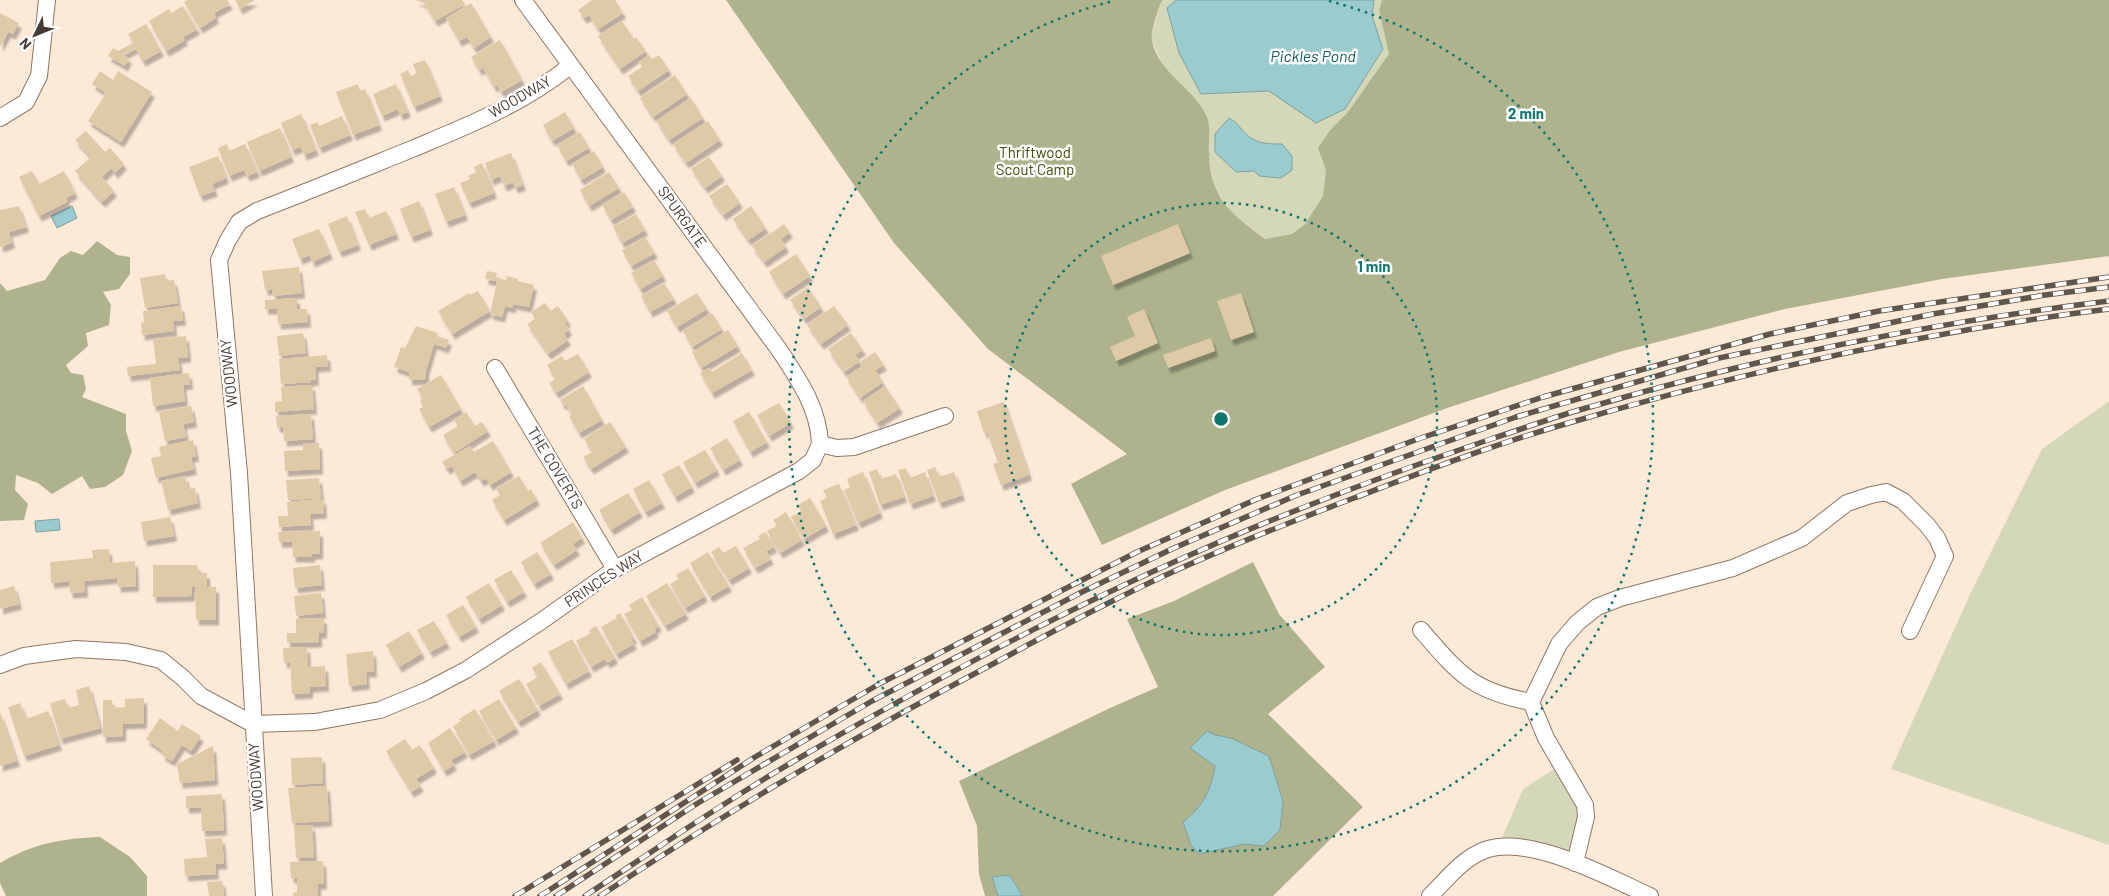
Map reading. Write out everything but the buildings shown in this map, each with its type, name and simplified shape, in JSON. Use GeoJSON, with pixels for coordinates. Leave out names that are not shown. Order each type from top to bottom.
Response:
{"type":"FeatureCollection","features":[{"type":"Feature","properties":{"kind":"street"},"geometry":{"type":"LineString","coordinates":[[0,118],[26,102],[39,76],[47,0]]}},
{"type":"Feature","properties":{"kind":"street","name":"SPURGATE"},"geometry":{"type":"LineString","coordinates":[[523,0],[780,351],[798,379],[814,412],[820,430],[820,444]]}},
{"type":"Feature","properties":{"kind":"street","name":"WOODWAY"},"geometry":{"type":"LineString","coordinates":[[264,896],[239,473],[219,260],[239,222],[257,211],[509,107],[550,82],[570,66]]}},
{"type":"Feature","properties":{"kind":"street","name":"THE COVERTS"},"geometry":{"type":"LineString","coordinates":[[495,368],[615,569]]}},
{"type":"Feature","properties":{"kind":"street"},"geometry":{"type":"LineString","coordinates":[[820,444],[836,448],[854,447],[945,416]]}},
{"type":"Feature","properties":{"kind":"street","name":"PRINCES WAY"},"geometry":{"type":"LineString","coordinates":[[253,724],[316,722],[380,710],[426,691],[466,670],[615,569],[799,471],[813,460],[820,444]]}},
{"type":"Feature","properties":{"kind":"street"},"geometry":{"type":"LineString","coordinates":[[1575,863],[1586,817],[1585,805],[1546,738],[1531,702],[1558,644],[1577,623],[1597,607],[1620,598],[1733,568],[1802,538],[1847,503],[1886,492],[1903,501],[1914,510],[1937,538],[1945,556],[1910,631]]}},
{"type":"Feature","properties":{"kind":"street"},"geometry":{"type":"LineString","coordinates":[[1421,630],[1450,664],[1479,687],[1504,697],[1531,702]]}},
{"type":"Feature","properties":{"kind":"street"},"geometry":{"type":"LineString","coordinates":[[0,665],[24,656],[76,650],[126,652],[161,660],[201,696],[253,724]]}},
{"type":"Feature","properties":{"kind":"street"},"geometry":{"type":"LineString","coordinates":[[1430,896],[1459,867],[1484,850],[1504,846],[1522,846],[1575,863],[1650,896]]}},
{"type":"Feature","properties":{"kind":"green space","name":"Thriftwood Scout Camp"},"geometry":{"type":"Polygon","coordinates":[[[726,0],[1163,0],[1154,22],[1152,33],[1152,41],[1156,53],[1169,72],[1194,97],[1207,117],[1209,125],[1210,170],[1218,194],[1242,222],[1265,239],[1292,234],[1305,224],[1323,196],[1326,170],[1318,148],[1331,129],[1348,112],[1389,54],[1379,10],[1382,0],[2109,0],[2109,256],[1942,279],[1785,309],[1619,352],[1450,407],[1225,490],[1102,545],[1071,484],[1127,454],[988,349],[894,243],[726,0]]]}},
{"type":"Feature","properties":{"kind":"green space"},"geometry":{"type":"Polygon","coordinates":[[[1163,0],[1382,0],[1379,10],[1390,54],[1348,112],[1331,129],[1323,196],[1305,224],[1292,234],[1265,239],[1234,215],[1214,188],[1209,159],[1191,94],[1163,66],[1151,39],[1160,4],[1163,0]]]}},
{"type":"Feature","properties":{"kind":"green space"},"geometry":{"type":"Polygon","coordinates":[[[97,241],[117,255],[130,257],[130,274],[119,289],[103,292],[111,305],[109,325],[86,333],[88,346],[66,365],[71,373],[83,375],[86,389],[82,397],[126,414],[126,431],[132,451],[123,475],[105,487],[90,489],[82,476],[52,494],[38,483],[16,475],[15,490],[28,504],[24,520],[0,521],[0,283],[7,291],[45,280],[60,258],[71,251],[83,255],[97,241]]]}},
{"type":"Feature","properties":{"kind":"green space"},"geometry":{"type":"Polygon","coordinates":[[[2109,401],[2109,845],[1891,769],[1972,590],[2042,449],[2109,401]]]}},
{"type":"Feature","properties":{"kind":"green space"},"geometry":{"type":"Polygon","coordinates":[[[1253,562],[1279,614],[1325,667],[1268,714],[1363,807],[1273,896],[985,896],[979,874],[977,826],[959,781],[1110,708],[1158,687],[1127,619],[1174,601],[1253,562]]]}},
{"type":"Feature","properties":{"kind":"green space"},"geometry":{"type":"Polygon","coordinates":[[[1562,764],[1585,805],[1575,863],[1501,840],[1523,789],[1562,764]]]}},
{"type":"Feature","properties":{"kind":"green space"},"geometry":{"type":"Polygon","coordinates":[[[100,837],[130,857],[147,876],[147,896],[6,896],[0,883],[0,863],[24,851],[48,843],[100,837]]]}},
{"type":"Feature","properties":{"kind":"water","name":"Pickles Pond"},"geometry":{"type":"Polygon","coordinates":[[[1176,0],[1374,0],[1372,16],[1383,49],[1345,109],[1316,123],[1269,91],[1201,94],[1179,53],[1167,8],[1176,0]]]}},
{"type":"Feature","properties":{"kind":"water"},"geometry":{"type":"Polygon","coordinates":[[[1229,118],[1247,135],[1259,142],[1282,144],[1292,156],[1292,170],[1281,178],[1259,176],[1254,171],[1236,172],[1215,152],[1215,134],[1229,118]]]}},
{"type":"Feature","properties":{"kind":"water"},"geometry":{"type":"Polygon","coordinates":[[[72,206],[77,218],[57,228],[51,216],[72,206]]]}},
{"type":"Feature","properties":{"kind":"water"},"geometry":{"type":"Polygon","coordinates":[[[59,519],[60,530],[36,532],[35,521],[59,519]]]}},
{"type":"Feature","properties":{"kind":"water"},"geometry":{"type":"Polygon","coordinates":[[[1207,731],[1215,735],[1231,738],[1269,756],[1283,801],[1280,830],[1264,846],[1245,844],[1199,854],[1191,845],[1183,822],[1196,810],[1205,797],[1215,766],[1190,748],[1207,731]]]}},
{"type":"Feature","properties":{"kind":"water"},"geometry":{"type":"Polygon","coordinates":[[[1009,875],[1022,896],[998,896],[992,877],[1009,875]]]}},
{"type":"Feature","properties":{"kind":"railway"},"geometry":{"type":"LineString","coordinates":[[540,896],[755,757],[879,684],[1137,552],[1257,499],[1418,439],[1543,397],[1770,334],[1879,311],[2109,277]]}},
{"type":"Feature","properties":{"kind":"railway"},"geometry":{"type":"LineString","coordinates":[[556,896],[698,803],[872,701],[1082,592],[1174,548],[1297,495],[1516,417],[1719,358],[1933,314],[2045,295],[2109,287]]}},
{"type":"Feature","properties":{"kind":"railway"},"geometry":{"type":"LineString","coordinates":[[585,896],[773,773],[948,674],[1047,622],[1148,574],[1235,535],[1309,505],[1419,464],[1558,416],[1660,387],[1787,356],[1915,330],[2044,309],[2109,301]]}},
{"type":"Feature","properties":{"kind":"railway"},"geometry":{"type":"LineString","coordinates":[[600,896],[743,805],[841,747],[939,693],[1069,623],[1149,583],[1225,549],[1302,518],[1504,443],[1623,407],[1692,389],[1830,356],[1899,342],[2039,318],[2109,309]]}},
{"type":"Feature","properties":{"kind":"railway"},"geometry":{"type":"LineString","coordinates":[[515,896],[737,760]]}}]}
